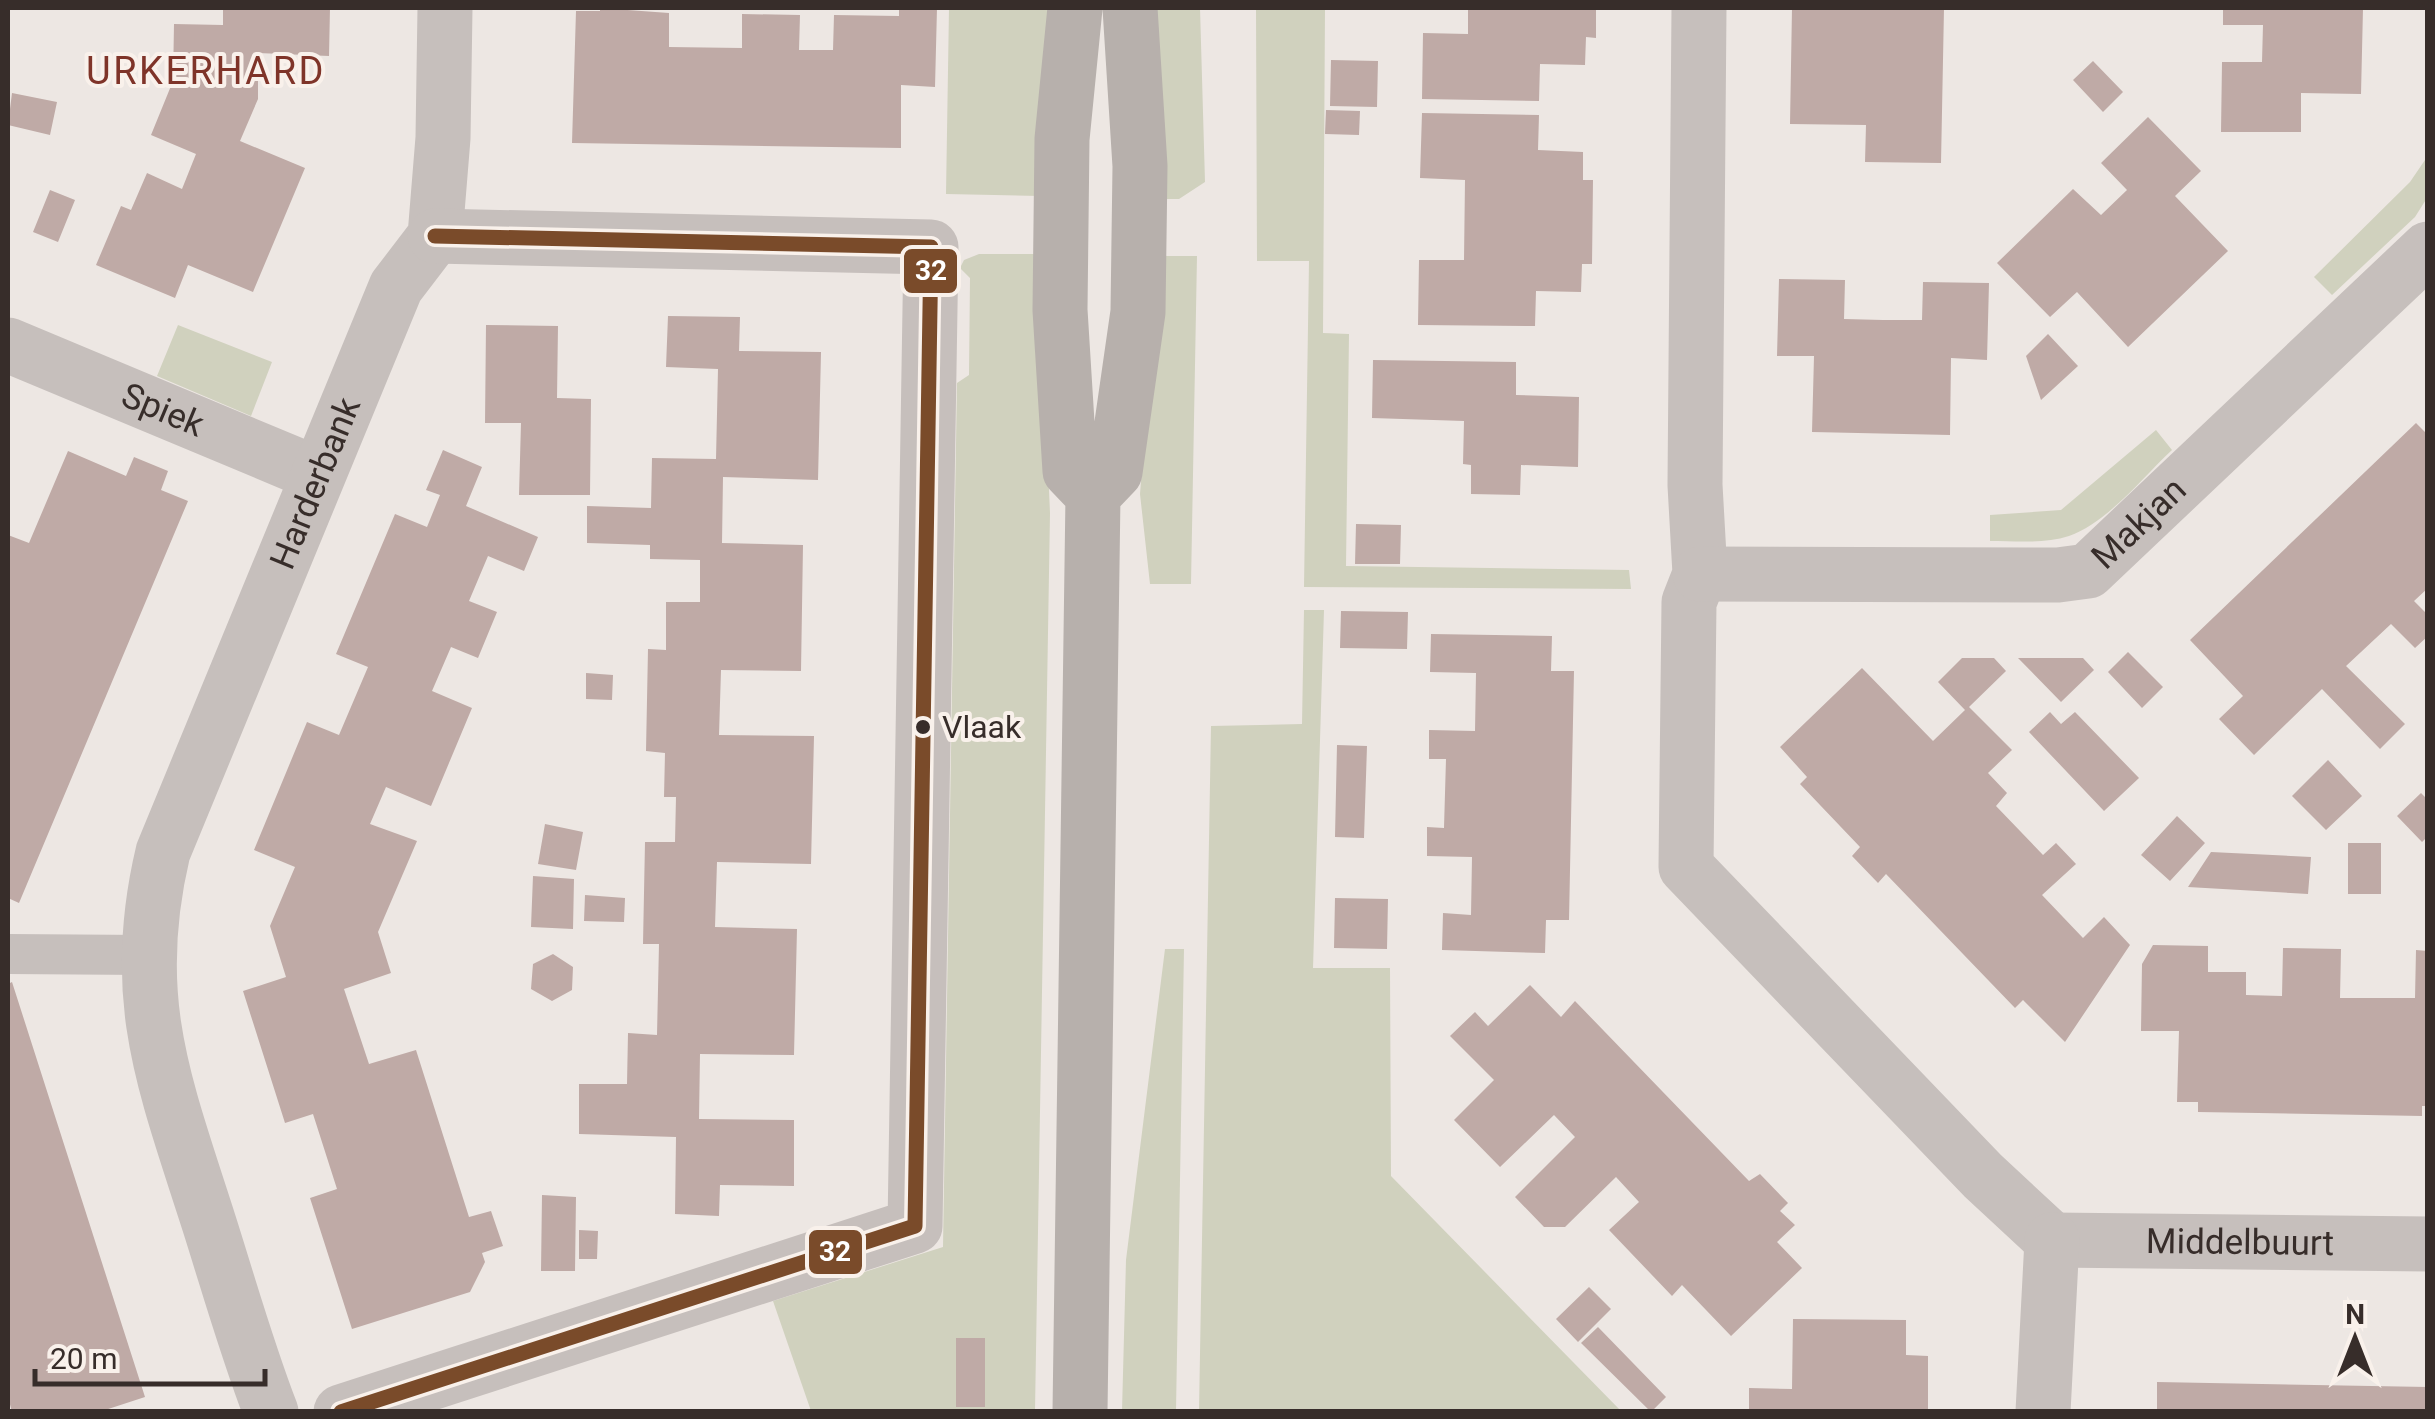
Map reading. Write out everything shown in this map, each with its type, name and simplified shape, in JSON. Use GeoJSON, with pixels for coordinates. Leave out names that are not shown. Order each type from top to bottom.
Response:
{"type":"FeatureCollection","features":[{"type":"Feature","properties":{"kind":"street"},"geometry":{"type":"LineString","coordinates":[[341,1412],[914,1226],[931,247],[435,236],[443,138],[445,8]]}},
{"type":"Feature","properties":{"kind":"street"},"geometry":{"type":"LineString","coordinates":[[1075,8],[1062,139],[1060,310],[1070,470],[1093,495],[1080,1412]]}},
{"type":"Feature","properties":{"kind":"street"},"geometry":{"type":"LineString","coordinates":[[1093,495],[1116,472],[1138,312],[1140,152],[1130,8]]}},
{"type":"Feature","properties":{"kind":"street"},"geometry":{"type":"LineString","coordinates":[[1699,8],[1695,485],[1700,574],[1689,602],[1686,868],[1983,1176],[2052,1240],[2042,1412]]}},
{"type":"Feature","properties":{"kind":"street","name":"Harderbank"},"geometry":{"type":"LineString","coordinates":[[271,1412],[169,1098],[151,1030],[146,956],[150,907],[163,852],[316,474],[396,287],[435,236]]}},
{"type":"Feature","properties":{"kind":"street","name":"Makjan"},"geometry":{"type":"LineString","coordinates":[[1700,574],[2088,572],[2428,249]]}},
{"type":"Feature","properties":{"kind":"street","name":"Spiek"},"geometry":{"type":"LineString","coordinates":[[8,345],[316,474]]}},
{"type":"Feature","properties":{"kind":"street","name":"Middelbuurt"},"geometry":{"type":"LineString","coordinates":[[2052,1240],[2428,1244]]}},
{"type":"Feature","properties":{"kind":"lane"},"geometry":{"type":"LineString","coordinates":[[8,954],[146,956]]}},
{"type":"Feature","properties":{"kind":"green space"},"geometry":{"type":"Polygon","coordinates":[[[949,8],[1051,8],[1040,196],[946,194],[949,8]]]}},
{"type":"Feature","properties":{"kind":"green space"},"geometry":{"type":"Polygon","coordinates":[[[1150,8],[1200,8],[1205,182],[1179,199],[1160,199],[1150,8]]]}},
{"type":"Feature","properties":{"kind":"green space"},"geometry":{"type":"Polygon","coordinates":[[[1256,8],[1325,8],[1323,333],[1349,334],[1346,566],[1629,570],[1631,589],[1304,587],[1309,261],[1257,261],[1256,8]]]}},
{"type":"Feature","properties":{"kind":"green space"},"geometry":{"type":"Polygon","coordinates":[[[2427,157],[2427,198],[2415,217],[2332,295],[2314,277],[2410,182],[2427,157]]]}},
{"type":"Feature","properties":{"kind":"green space"},"geometry":{"type":"Polygon","coordinates":[[[979,254],[1039,254],[1050,513],[1035,1411],[811,1411],[773,1301],[943,1247],[957,383],[969,375],[970,278],[960,268],[964,260],[979,254]]]}},
{"type":"Feature","properties":{"kind":"green space"},"geometry":{"type":"Polygon","coordinates":[[[1159,256],[1197,256],[1191,584],[1150,584],[1140,494],[1159,256]]]}},
{"type":"Feature","properties":{"kind":"green space"},"geometry":{"type":"Polygon","coordinates":[[[178,325],[272,362],[251,416],[157,376],[178,325]]]}},
{"type":"Feature","properties":{"kind":"green space"},"geometry":{"type":"Polygon","coordinates":[[[2156,430],[2172,450],[2097,521],[2059,539],[1990,541],[1990,515],[2061,510],[2156,430]]]}},
{"type":"Feature","properties":{"kind":"green space"},"geometry":{"type":"Polygon","coordinates":[[[1304,610],[1324,610],[1313,968],[1390,968],[1391,1176],[1621,1411],[1199,1411],[1211,726],[1302,724],[1304,610]]]}},
{"type":"Feature","properties":{"kind":"green space"},"geometry":{"type":"Polygon","coordinates":[[[1165,949],[1184,949],[1176,1411],[1122,1411],[1126,1260],[1165,949]]]}},
{"type":"Feature","properties":{"kind":"building"},"geometry":{"type":"Polygon","coordinates":[[[223,8],[330,8],[329,56],[258,53],[258,99],[240,141],[305,168],[253,292],[188,265],[175,298],[96,265],[121,206],[131,210],[147,173],[182,189],[196,154],[151,135],[173,81],[174,24],[223,25],[223,8]]]}},
{"type":"Feature","properties":{"kind":"building"},"geometry":{"type":"Polygon","coordinates":[[[600,8],[669,13],[669,47],[742,48],[742,14],[800,15],[799,50],[833,50],[834,15],[899,16],[899,8],[937,8],[935,87],[901,85],[901,148],[572,143],[576,11],[600,8]]]}},
{"type":"Feature","properties":{"kind":"building"},"geometry":{"type":"Polygon","coordinates":[[[1468,8],[1596,8],[1596,38],[1586,37],[1585,65],[1540,64],[1539,101],[1422,99],[1423,33],[1468,34],[1468,8]]]}},
{"type":"Feature","properties":{"kind":"building"},"geometry":{"type":"Polygon","coordinates":[[[1792,8],[1944,8],[1941,163],[1865,162],[1866,125],[1790,124],[1792,8]]]}},
{"type":"Feature","properties":{"kind":"building"},"geometry":{"type":"Polygon","coordinates":[[[2223,8],[2363,8],[2361,94],[2301,93],[2301,132],[2221,132],[2222,62],[2262,62],[2263,25],[2223,25],[2223,8]]]}},
{"type":"Feature","properties":{"kind":"building"},"geometry":{"type":"Polygon","coordinates":[[[1331,60],[1378,61],[1377,107],[1330,106],[1331,60]]]}},
{"type":"Feature","properties":{"kind":"building"},"geometry":{"type":"Polygon","coordinates":[[[2093,61],[2123,92],[2103,112],[2073,80],[2093,61]]]}},
{"type":"Feature","properties":{"kind":"building"},"geometry":{"type":"Polygon","coordinates":[[[12,93],[57,102],[50,135],[8,125],[12,93]]]}},
{"type":"Feature","properties":{"kind":"building"},"geometry":{"type":"Polygon","coordinates":[[[1326,110],[1360,111],[1359,135],[1325,134],[1326,110]]]}},
{"type":"Feature","properties":{"kind":"building"},"geometry":{"type":"Polygon","coordinates":[[[1422,113],[1539,115],[1538,150],[1583,152],[1583,180],[1593,180],[1592,264],[1582,264],[1581,292],[1536,291],[1535,326],[1418,325],[1419,260],[1464,260],[1465,180],[1420,178],[1422,113]]]}},
{"type":"Feature","properties":{"kind":"building"},"geometry":{"type":"Polygon","coordinates":[[[2148,117],[2201,171],[2175,196],[2228,251],[2128,347],[2077,292],[2050,317],[1997,263],[2073,189],[2101,215],[2127,190],[2101,163],[2148,117]]]}},
{"type":"Feature","properties":{"kind":"building"},"geometry":{"type":"Polygon","coordinates":[[[50,190],[75,200],[58,242],[33,232],[50,190]]]}},
{"type":"Feature","properties":{"kind":"building"},"geometry":{"type":"Polygon","coordinates":[[[1779,279],[1845,280],[1844,319],[1883,320],[1922,320],[1923,282],[1989,283],[1987,360],[1951,358],[1950,435],[1812,432],[1814,356],[1777,356],[1779,279]]]}},
{"type":"Feature","properties":{"kind":"building"},"geometry":{"type":"Polygon","coordinates":[[[668,316],[740,317],[739,351],[821,352],[818,480],[723,477],[722,543],[803,545],[801,671],[721,670],[719,735],[814,736],[811,864],[717,862],[715,927],[797,929],[794,1055],[700,1054],[699,1119],[794,1120],[794,1186],[720,1185],[719,1216],[675,1214],[676,1137],[579,1134],[579,1084],[627,1084],[628,1033],[657,1035],[659,944],[643,944],[645,842],[675,842],[676,797],[664,797],[665,753],[646,751],[648,649],[666,650],[666,602],[700,602],[700,560],[650,559],[650,545],[587,543],[587,506],[651,508],[652,458],[716,459],[718,369],[666,367],[668,316]]]}},
{"type":"Feature","properties":{"kind":"building"},"geometry":{"type":"Polygon","coordinates":[[[486,325],[558,326],[557,398],[591,399],[590,495],[519,495],[521,423],[485,423],[486,325]]]}},
{"type":"Feature","properties":{"kind":"building"},"geometry":{"type":"Polygon","coordinates":[[[2048,334],[2078,366],[2041,400],[2026,356],[2048,334]]]}},
{"type":"Feature","properties":{"kind":"building"},"geometry":{"type":"Polygon","coordinates":[[[1373,360],[1516,362],[1516,395],[1579,397],[1578,467],[1521,465],[1520,495],[1471,494],[1471,465],[1463,464],[1464,421],[1372,418],[1373,360]]]}},
{"type":"Feature","properties":{"kind":"building"},"geometry":{"type":"Polygon","coordinates":[[[2416,423],[2428,435],[2428,588],[2414,601],[2428,615],[2428,636],[2415,648],[2391,624],[2346,666],[2405,724],[2380,749],[2322,689],[2254,755],[2219,719],[2243,696],[2190,640],[2416,423]]]}},
{"type":"Feature","properties":{"kind":"building"},"geometry":{"type":"Polygon","coordinates":[[[443,450],[482,467],[466,506],[538,537],[524,571],[488,556],[469,601],[497,612],[478,658],[451,647],[432,691],[472,708],[431,806],[386,787],[370,824],[417,841],[378,932],[391,973],[344,989],[369,1064],[416,1050],[469,1217],[491,1211],[503,1246],[482,1253],[485,1262],[470,1292],[352,1329],[310,1198],[337,1189],[313,1114],[285,1123],[243,991],[286,977],[270,926],[295,867],[254,850],[307,722],[339,735],[368,667],[336,654],[395,514],[427,527],[440,495],[426,490],[443,450]]]}},
{"type":"Feature","properties":{"kind":"building"},"geometry":{"type":"Polygon","coordinates":[[[68,451],[126,476],[134,457],[168,471],[161,490],[188,501],[19,903],[8,898],[8,535],[29,543],[68,451]]]}},
{"type":"Feature","properties":{"kind":"building"},"geometry":{"type":"Polygon","coordinates":[[[1356,524],[1401,525],[1400,564],[1355,564],[1356,524]]]}},
{"type":"Feature","properties":{"kind":"building"},"geometry":{"type":"Polygon","coordinates":[[[1341,611],[1408,612],[1407,649],[1340,648],[1341,611]]]}},
{"type":"Feature","properties":{"kind":"building"},"geometry":{"type":"Polygon","coordinates":[[[1431,634],[1552,636],[1551,671],[1574,671],[1569,920],[1546,920],[1545,953],[1442,950],[1443,913],[1471,915],[1472,857],[1427,856],[1427,827],[1444,828],[1446,759],[1429,759],[1429,730],[1475,731],[1476,673],[1430,672],[1431,634]]]}},
{"type":"Feature","properties":{"kind":"building"},"geometry":{"type":"Polygon","coordinates":[[[2128,652],[2163,687],[2142,708],[2108,672],[2128,652]]]}},
{"type":"Feature","properties":{"kind":"building"},"geometry":{"type":"Polygon","coordinates":[[[1962,658],[1994,658],[2006,671],[1969,707],[2012,750],[1988,773],[2007,793],[1996,806],[2043,855],[2056,843],[2076,864],[2042,895],[2083,938],[2104,917],[2130,945],[2065,1042],[2023,1000],[2015,1008],[1886,874],[1878,883],[1852,856],[1860,847],[1800,784],[1807,777],[1780,747],[1862,668],[1933,741],[1965,710],[1938,682],[1962,658]]]}},
{"type":"Feature","properties":{"kind":"building"},"geometry":{"type":"Polygon","coordinates":[[[2018,658],[2083,658],[2094,670],[2061,702],[2018,658]]]}},
{"type":"Feature","properties":{"kind":"building"},"geometry":{"type":"Polygon","coordinates":[[[586,673],[613,675],[612,700],[586,699],[586,673]]]}},
{"type":"Feature","properties":{"kind":"building"},"geometry":{"type":"Polygon","coordinates":[[[2050,712],[2061,724],[2075,712],[2139,778],[2104,811],[2029,732],[2050,712]]]}},
{"type":"Feature","properties":{"kind":"building"},"geometry":{"type":"Polygon","coordinates":[[[1337,745],[1367,746],[1364,838],[1335,837],[1337,745]]]}},
{"type":"Feature","properties":{"kind":"building"},"geometry":{"type":"Polygon","coordinates":[[[2328,760],[2362,796],[2326,830],[2292,796],[2328,760]]]}},
{"type":"Feature","properties":{"kind":"building"},"geometry":{"type":"Polygon","coordinates":[[[2421,793],[2428,800],[2428,836],[2422,842],[2397,816],[2421,793]]]}},
{"type":"Feature","properties":{"kind":"building"},"geometry":{"type":"Polygon","coordinates":[[[2177,816],[2205,843],[2170,881],[2141,855],[2177,816]]]}},
{"type":"Feature","properties":{"kind":"building"},"geometry":{"type":"Polygon","coordinates":[[[545,824],[583,832],[576,870],[538,864],[545,824]]]}},
{"type":"Feature","properties":{"kind":"building"},"geometry":{"type":"Polygon","coordinates":[[[2348,843],[2381,843],[2381,894],[2348,894],[2348,843]]]}},
{"type":"Feature","properties":{"kind":"building"},"geometry":{"type":"Polygon","coordinates":[[[2211,852],[2311,857],[2308,894],[2188,887],[2211,852]]]}},
{"type":"Feature","properties":{"kind":"building"},"geometry":{"type":"Polygon","coordinates":[[[533,876],[574,879],[573,929],[531,927],[533,876]]]}},
{"type":"Feature","properties":{"kind":"building"},"geometry":{"type":"Polygon","coordinates":[[[585,895],[625,898],[624,922],[584,921],[585,895]]]}},
{"type":"Feature","properties":{"kind":"building"},"geometry":{"type":"Polygon","coordinates":[[[1335,898],[1388,899],[1387,949],[1334,948],[1335,898]]]}},
{"type":"Feature","properties":{"kind":"building"},"geometry":{"type":"Polygon","coordinates":[[[2153,945],[2208,946],[2208,972],[2246,972],[2246,995],[2282,996],[2283,948],[2341,949],[2340,998],[2415,998],[2416,950],[2428,951],[2428,1106],[2422,1106],[2422,1116],[2198,1112],[2198,1102],[2177,1102],[2179,1031],[2141,1031],[2142,964],[2153,945]]]}},
{"type":"Feature","properties":{"kind":"building"},"geometry":{"type":"Polygon","coordinates":[[[553,954],[573,967],[572,990],[552,1001],[531,989],[533,964],[553,954]]]}},
{"type":"Feature","properties":{"kind":"building"},"geometry":{"type":"Polygon","coordinates":[[[12,982],[145,1397],[99,1412],[12,1412],[8,1397],[8,984],[12,982]]]}},
{"type":"Feature","properties":{"kind":"building"},"geometry":{"type":"Polygon","coordinates":[[[1530,985],[1561,1017],[1575,1001],[1749,1181],[1760,1174],[1788,1203],[1780,1211],[1795,1225],[1777,1242],[1802,1268],[1731,1336],[1682,1285],[1672,1296],[1609,1230],[1639,1202],[1616,1177],[1565,1227],[1544,1227],[1515,1197],[1575,1137],[1554,1115],[1500,1167],[1454,1120],[1494,1080],[1450,1036],[1475,1012],[1488,1026],[1530,985]]]}},
{"type":"Feature","properties":{"kind":"building"},"geometry":{"type":"Polygon","coordinates":[[[542,1195],[576,1197],[575,1271],[541,1271],[542,1195]]]}},
{"type":"Feature","properties":{"kind":"building"},"geometry":{"type":"Polygon","coordinates":[[[579,1230],[598,1231],[597,1259],[579,1259],[579,1230]]]}},
{"type":"Feature","properties":{"kind":"building"},"geometry":{"type":"Polygon","coordinates":[[[1589,1287],[1611,1309],[1578,1342],[1556,1319],[1589,1287]]]}},
{"type":"Feature","properties":{"kind":"building"},"geometry":{"type":"Polygon","coordinates":[[[1793,1319],[1906,1320],[1906,1355],[1928,1356],[1928,1412],[1749,1412],[1749,1388],[1792,1389],[1793,1319]]]}},
{"type":"Feature","properties":{"kind":"building"},"geometry":{"type":"Polygon","coordinates":[[[1598,1327],[1666,1397],[1651,1412],[1581,1343],[1598,1327]]]}},
{"type":"Feature","properties":{"kind":"building"},"geometry":{"type":"Polygon","coordinates":[[[956,1338],[985,1338],[985,1407],[956,1407],[956,1338]]]}},
{"type":"Feature","properties":{"kind":"building"},"geometry":{"type":"Polygon","coordinates":[[[2157,1382],[2428,1387],[2428,1412],[2157,1412],[2157,1382]]]}},
{"type":"Feature","properties":{"kind":"transit line","name":"32"},"geometry":{"type":"LineString","coordinates":[[341,1412],[915,1226],[931,247],[435,236]]}},
{"type":"Feature","properties":{"kind":"place","name":"Vlaak"},"geometry":{"type":"Point","coordinates":[923,727]}},
{"type":"Feature","properties":{"kind":"district","name":"URKERHARD"},"geometry":{"type":"Point","coordinates":[206,71]}}]}
